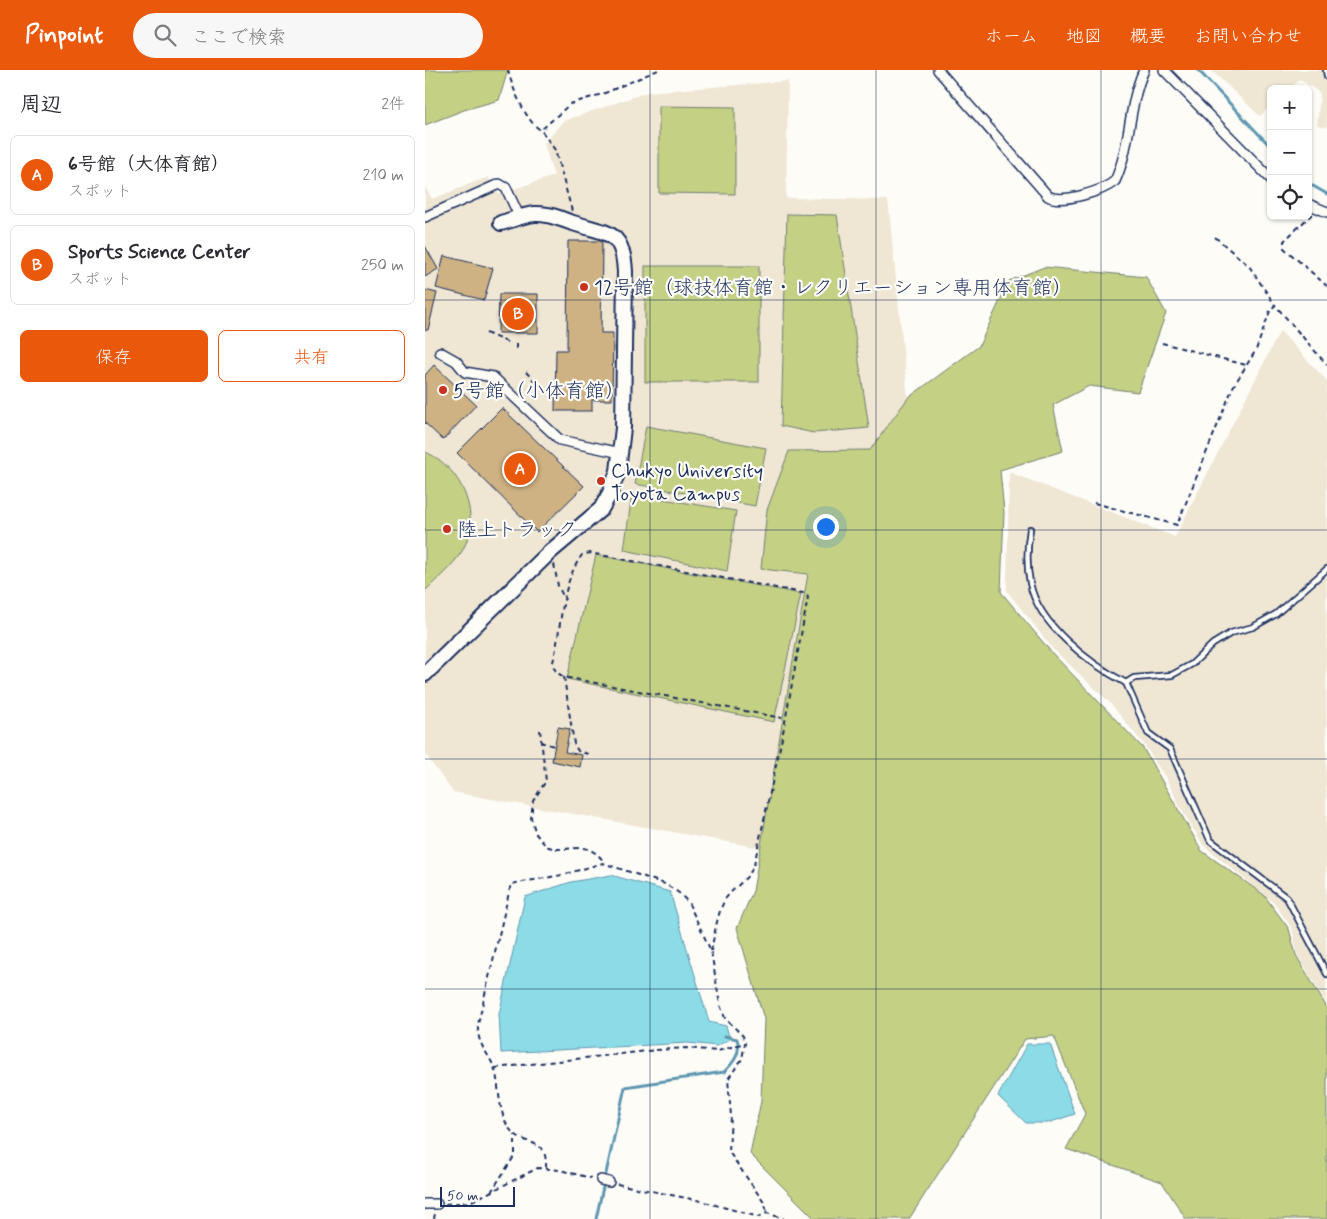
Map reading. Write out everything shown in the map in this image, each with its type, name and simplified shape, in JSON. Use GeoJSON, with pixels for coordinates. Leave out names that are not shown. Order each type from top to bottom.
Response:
{"type":"FeatureCollection","features":[{"type":"Feature","properties":{"kind":"street"},"geometry":{"type":"LineString","coordinates":[[938,70],[1048,196],[1059,199],[1098,190],[1115,181],[1128,131],[1134,94],[1144,70]]}},
{"type":"Feature","properties":{"kind":"street"},"geometry":{"type":"LineString","coordinates":[[1164,70],[1267,175]]}},
{"type":"Feature","properties":{"kind":"street"},"geometry":{"type":"LineString","coordinates":[[425,217],[499,184],[506,188],[520,218]]}},
{"type":"Feature","properties":{"kind":"street"},"geometry":{"type":"LineString","coordinates":[[1312,205],[1327,212]]}},
{"type":"Feature","properties":{"kind":"street"},"geometry":{"type":"LineString","coordinates":[[425,674],[549,552],[601,509],[610,493],[621,453],[623,428],[624,253],[613,236],[603,230],[573,223],[549,214],[535,214],[501,223]]}},
{"type":"Feature","properties":{"kind":"street"},"geometry":{"type":"LineString","coordinates":[[440,352],[456,361],[465,372],[493,377],[560,440],[621,453]]}},
{"type":"Feature","properties":{"kind":"street"},"geometry":{"type":"LineString","coordinates":[[425,1204],[437,1204]]}},
{"type":"Feature","properties":{"kind":"lane"},"geometry":{"type":"LineString","coordinates":[[1326,70],[1327,76]]}},
{"type":"Feature","properties":{"kind":"lane"},"geometry":{"type":"LineString","coordinates":[[1030,529],[1026,556],[1030,584],[1036,602],[1053,625],[1094,665],[1126,684],[1148,733],[1170,749],[1210,840],[1287,898],[1327,974]]}},
{"type":"Feature","properties":{"kind":"lane"},"geometry":{"type":"LineString","coordinates":[[1126,684],[1134,678],[1172,674],[1191,664],[1213,644],[1231,633],[1253,627],[1277,614],[1327,570]]}},
{"type":"Feature","properties":{"kind":"path"},"geometry":{"type":"LineString","coordinates":[[508,70],[512,85],[525,112],[555,150],[573,212],[573,223]]}},
{"type":"Feature","properties":{"kind":"path"},"geometry":{"type":"LineString","coordinates":[[541,130],[570,104],[605,93],[658,70]]}},
{"type":"Feature","properties":{"kind":"path"},"geometry":{"type":"LineString","coordinates":[[1307,220],[1284,241],[1284,248],[1327,286]]}},
{"type":"Feature","properties":{"kind":"path"},"geometry":{"type":"LineString","coordinates":[[1215,237],[1249,266],[1275,305],[1327,365]]}},
{"type":"Feature","properties":{"kind":"path"},"geometry":{"type":"LineString","coordinates":[[1094,503],[1177,525],[1219,418],[1233,387],[1256,350],[1270,311],[1275,305]]}},
{"type":"Feature","properties":{"kind":"path"},"geometry":{"type":"LineString","coordinates":[[486,333],[509,343]]}},
{"type":"Feature","properties":{"kind":"path"},"geometry":{"type":"LineString","coordinates":[[516,344],[516,350]]}},
{"type":"Feature","properties":{"kind":"path"},"geometry":{"type":"LineString","coordinates":[[1161,344],[1246,366]]}},
{"type":"Feature","properties":{"kind":"path"},"geometry":{"type":"LineString","coordinates":[[526,372],[537,384],[537,399]]}},
{"type":"Feature","properties":{"kind":"path"},"geometry":{"type":"LineString","coordinates":[[549,552],[554,560],[558,586],[565,600]]}},
{"type":"Feature","properties":{"kind":"path"},"geometry":{"type":"LineString","coordinates":[[711,950],[721,910],[727,897],[751,872],[754,865],[782,738],[808,598],[803,593],[586,553],[578,560],[565,600],[553,662],[553,668],[564,677],[782,718]]}},
{"type":"Feature","properties":{"kind":"path"},"geometry":{"type":"LineString","coordinates":[[564,677],[574,744],[578,751],[591,755]]}},
{"type":"Feature","properties":{"kind":"path"},"geometry":{"type":"LineString","coordinates":[[540,730],[546,781],[531,809],[532,827],[546,846],[588,848],[597,853],[605,864]]}},
{"type":"Feature","properties":{"kind":"path"},"geometry":{"type":"LineString","coordinates":[[541,742],[555,746]]}},
{"type":"Feature","properties":{"kind":"path"},"geometry":{"type":"LineString","coordinates":[[491,1192],[491,1188],[515,1155],[515,1135],[501,1104],[494,1068],[479,1043],[478,1024],[511,884],[562,875],[605,864],[665,884],[679,893],[688,902],[711,950],[719,1005],[725,1018],[743,1036],[745,1043],[742,1059],[728,1078],[731,1116],[729,1152],[765,1204],[767,1213]]}},
{"type":"Feature","properties":{"kind":"path"},"geometry":{"type":"LineString","coordinates":[[494,1068],[666,1049],[686,1048],[718,1051],[745,1043]]}},
{"type":"Feature","properties":{"kind":"path"},"geometry":{"type":"LineString","coordinates":[[515,1135],[542,1148],[546,1156],[546,1168]]}},
{"type":"Feature","properties":{"kind":"path"},"geometry":{"type":"LineString","coordinates":[[437,1204],[471,1202],[534,1170],[546,1168],[701,1201],[759,1218],[767,1213]]}},
{"type":"Feature","properties":{"kind":"path"},"geometry":{"type":"LineString","coordinates":[[767,1213],[784,1219]]}},
{"type":"Feature","properties":{"kind":"shaded area"},"geometry":{"type":"Polygon","coordinates":[[[1211,70],[1327,70],[1327,127],[1317,125],[1320,93],[1312,87],[1312,85],[1309,85],[1300,79],[1294,85],[1267,85],[1267,110],[1260,116],[1211,70]]]}},
{"type":"Feature","properties":{"kind":"shaded area","name":"Chukyo University Toyota Campus"},"geometry":{"type":"Polygon","coordinates":[[[788,81],[786,198],[888,200],[908,398],[870,450],[789,451],[808,573],[761,848],[453,792],[425,754],[425,187],[432,199],[488,177],[499,194],[554,176],[544,144],[563,121],[648,92],[788,81]]]}},
{"type":"Feature","properties":{"kind":"shaded area"},"geometry":{"type":"Polygon","coordinates":[[[1280,331],[1327,381],[1326,1008],[1324,999],[1297,954],[1292,928],[1274,903],[1203,845],[1180,807],[1167,780],[1145,746],[1111,704],[1053,649],[1007,591],[1009,472],[1175,537],[1280,331]]]}},
{"type":"Feature","properties":{"kind":"green space"},"geometry":{"type":"Polygon","coordinates":[[[425,70],[508,70],[499,100],[464,110],[425,125],[425,70]]]}},
{"type":"Feature","properties":{"kind":"green space"},"geometry":{"type":"Polygon","coordinates":[[[659,106],[735,107],[735,194],[659,193],[659,106]]]}},
{"type":"Feature","properties":{"kind":"green space"},"geometry":{"type":"Polygon","coordinates":[[[787,214],[837,215],[869,428],[814,433],[781,426],[787,214]]]}},
{"type":"Feature","properties":{"kind":"green space"},"geometry":{"type":"Polygon","coordinates":[[[645,266],[759,266],[759,382],[645,382],[645,266]]]}},
{"type":"Feature","properties":{"kind":"green space"},"geometry":{"type":"Polygon","coordinates":[[[1044,267],[1146,277],[1166,313],[1138,392],[1089,386],[1053,405],[1063,451],[1000,470],[1004,512],[1001,592],[1052,653],[1143,748],[1202,851],[1264,895],[1289,929],[1296,955],[1327,1008],[1327,1219],[1186,1219],[1162,1182],[1066,1149],[1085,1114],[1054,1036],[1025,1039],[909,1219],[815,1219],[750,1154],[761,1101],[764,1019],[737,928],[753,891],[808,574],[761,569],[767,510],[789,451],[870,450],[908,398],[979,346],[1009,281],[1044,267]]]}},
{"type":"Feature","properties":{"kind":"green space"},"geometry":{"type":"Polygon","coordinates":[[[646,426],[766,448],[755,506],[635,484],[646,426]]]}},
{"type":"Feature","properties":{"kind":"green space","name":"陸上トラック"},"geometry":{"type":"Polygon","coordinates":[[[425,452],[449,468],[458,480],[469,508],[470,523],[468,537],[462,551],[450,567],[425,591],[425,452]]]}},
{"type":"Feature","properties":{"kind":"green space"},"geometry":{"type":"Polygon","coordinates":[[[632,494],[736,511],[727,571],[624,550],[632,494]]]}},
{"type":"Feature","properties":{"kind":"green space"},"geometry":{"type":"Polygon","coordinates":[[[596,555],[801,594],[774,722],[567,679],[596,555]]]}},
{"type":"Feature","properties":{"kind":"water"},"geometry":{"type":"Polygon","coordinates":[[[611,875],[670,892],[709,1022],[726,1026],[730,1039],[717,1046],[688,1043],[501,1053],[499,1014],[525,897],[571,882],[611,875]]]}},
{"type":"Feature","properties":{"kind":"water"},"geometry":{"type":"Polygon","coordinates":[[[1027,1044],[1050,1044],[1075,1114],[1048,1123],[1026,1123],[998,1096],[1027,1044]]]}},
{"type":"Feature","properties":{"kind":"building","name":"12号館（球技体育館・レクリエーション専用体育館）"},"geometry":{"type":"Polygon","coordinates":[[[568,241],[602,241],[601,333],[613,333],[612,400],[592,400],[592,411],[555,411],[556,350],[567,350],[568,241]]]}},
{"type":"Feature","properties":{"kind":"building"},"geometry":{"type":"Polygon","coordinates":[[[425,246],[438,269],[425,277],[425,246]]]}},
{"type":"Feature","properties":{"kind":"building"},"geometry":{"type":"Polygon","coordinates":[[[444,256],[493,268],[484,300],[436,288],[444,256]]]}},
{"type":"Feature","properties":{"kind":"building"},"geometry":{"type":"Polygon","coordinates":[[[425,290],[437,293],[428,330],[425,330],[425,290]]]}},
{"type":"Feature","properties":{"kind":"building"},"geometry":{"type":"Polygon","coordinates":[[[499,294],[538,294],[538,333],[498,333],[499,294]]]}},
{"type":"Feature","properties":{"kind":"building","name":"5号館（小体育館）"},"geometry":{"type":"Polygon","coordinates":[[[434,365],[476,405],[443,440],[425,423],[425,375],[434,365]]]}},
{"type":"Feature","properties":{"kind":"building"},"geometry":{"type":"Polygon","coordinates":[[[502,408],[584,486],[537,532],[457,453],[502,408]]]}},
{"type":"Feature","properties":{"kind":"building"},"geometry":{"type":"Polygon","coordinates":[[[558,727],[570,729],[565,752],[582,755],[580,767],[552,761],[558,727]]]}},
{"type":"Feature","properties":{"kind":"waterway"},"geometry":{"type":"LineString","coordinates":[[1198,70],[1267,143]]}},
{"type":"Feature","properties":{"kind":"waterway"},"geometry":{"type":"LineString","coordinates":[[1312,185],[1327,194]]}},
{"type":"Feature","properties":{"kind":"waterway"},"geometry":{"type":"LineString","coordinates":[[596,1219],[625,1087],[724,1072],[733,1061],[738,1049],[737,1039],[725,1036]]}},
{"type":"Feature","properties":{"kind":"place","name":"12号館（球技体育館・レクリエーション専用体育館）"},"geometry":{"type":"Point","coordinates":[584,287]}},
{"type":"Feature","properties":{"kind":"place","name":"Sports Science Center"},"geometry":{"type":"Point","coordinates":[518,314]}},
{"type":"Feature","properties":{"kind":"place","name":"5号館（小体育館）"},"geometry":{"type":"Point","coordinates":[443,390]}},
{"type":"Feature","properties":{"kind":"place","name":"6号館（大体育館）"},"geometry":{"type":"Point","coordinates":[520,469]}},
{"type":"Feature","properties":{"kind":"place","name":"Chukyo University Toyota Campus"},"geometry":{"type":"Point","coordinates":[601,481]}},
{"type":"Feature","properties":{"kind":"place","name":"陸上トラック"},"geometry":{"type":"Point","coordinates":[447,529]}}]}
